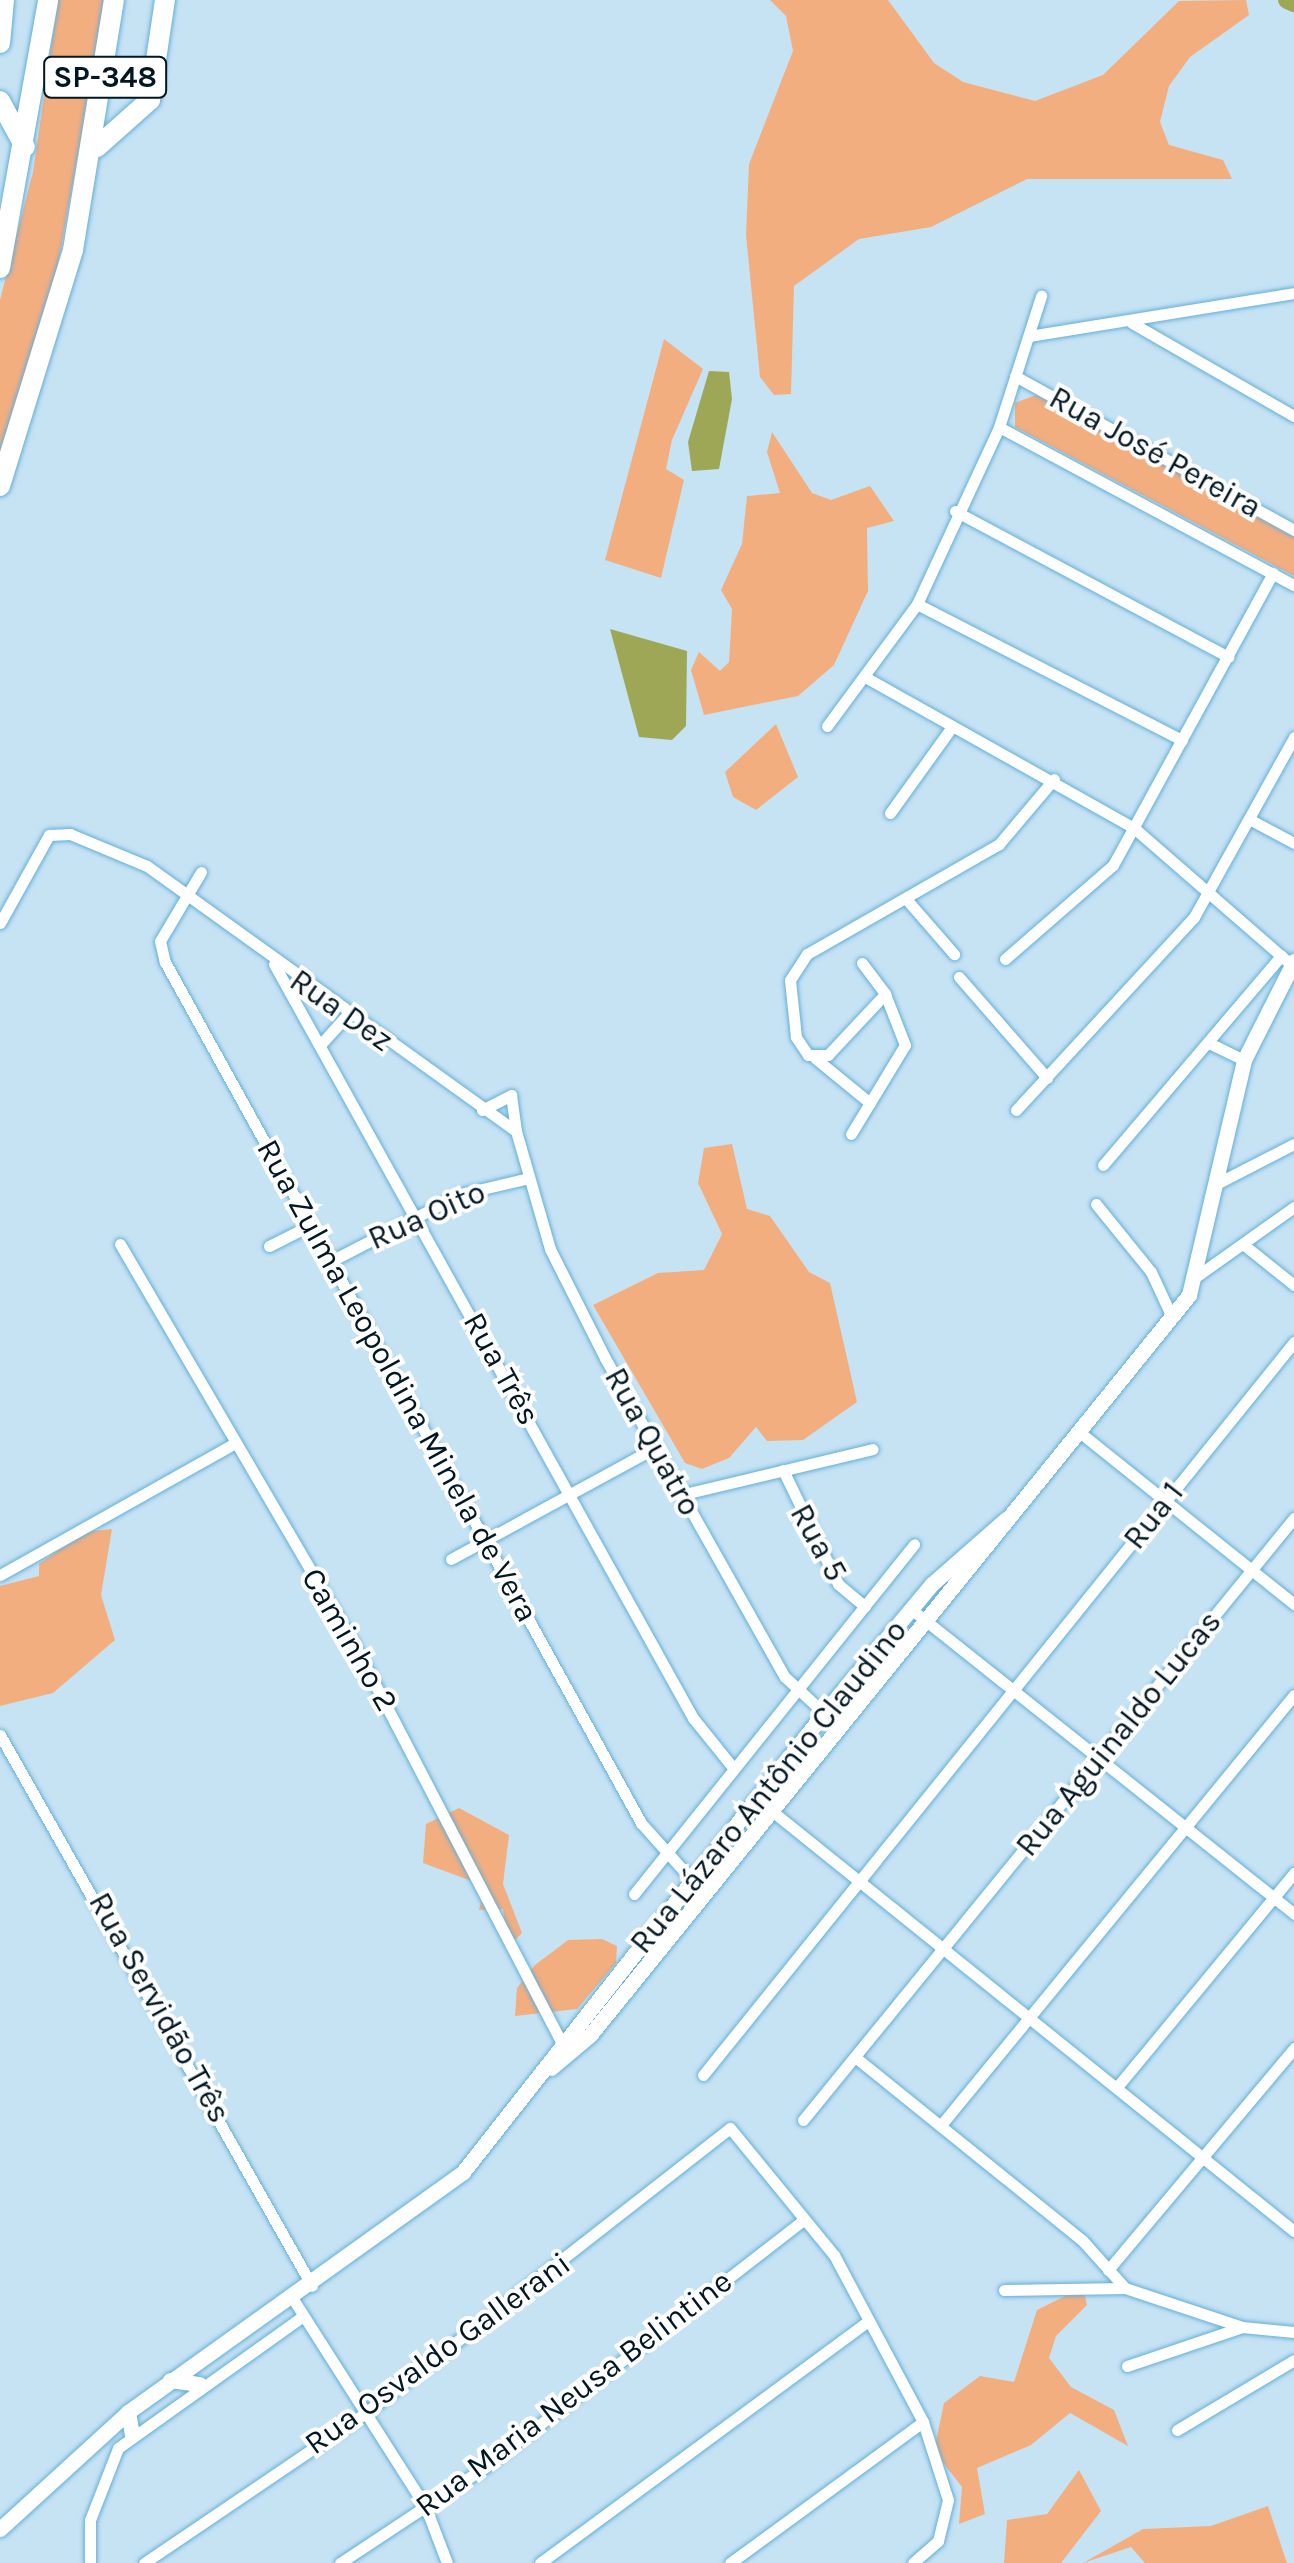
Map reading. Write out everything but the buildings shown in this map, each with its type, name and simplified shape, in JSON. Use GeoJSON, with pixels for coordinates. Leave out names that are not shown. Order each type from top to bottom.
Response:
{"type":"FeatureCollection","features":[{"type":"Feature","properties":{"kind":"highway"},"geometry":{"type":"LineString","coordinates":[[0,43],[4,0]]}},
{"type":"Feature","properties":{"kind":"highway","name":"SP-348"},"geometry":{"type":"LineString","coordinates":[[0,268],[27,153],[48,0]]}},
{"type":"Feature","properties":{"kind":"highway","name":"SP-348"},"geometry":{"type":"LineString","coordinates":[[0,486],[94,153],[114,0]]}},
{"type":"Feature","properties":{"kind":"highway"},"geometry":{"type":"LineString","coordinates":[[94,153],[108,128],[150,100],[166,0]]}},
{"type":"Feature","properties":{"kind":"highway"},"geometry":{"type":"LineString","coordinates":[[0,101],[27,153]]}},
{"type":"Feature","properties":{"kind":"main road","name":"Rua Lázaro Antônio Claudino"},"geometry":{"type":"LineString","coordinates":[[0,2529],[128,2412],[312,2286],[463,2172],[548,2070],[590,2035],[1172,1317],[1197,1276],[1244,1060],[1290,962]]}},
{"type":"Feature","properties":{"kind":"main road","name":"Rua Lázaro Antônio Claudino"},"geometry":{"type":"LineString","coordinates":[[548,2070],[562,2044],[824,1713],[912,1609],[1006,1519]]}},
{"type":"Feature","properties":{"kind":"main road"},"geometry":{"type":"LineString","coordinates":[[170,2380],[200,2384]]}},
{"type":"Feature","properties":{"kind":"main road"},"geometry":{"type":"LineString","coordinates":[[128,2412],[132,2435]]}},
{"type":"Feature","properties":{"kind":"street"},"geometry":{"type":"LineString","coordinates":[[1028,336],[1132,323],[1294,293]]}},
{"type":"Feature","properties":{"kind":"street"},"geometry":{"type":"LineString","coordinates":[[827,726],[917,604],[955,511],[999,427],[1042,296]]}},
{"type":"Feature","properties":{"kind":"street"},"geometry":{"type":"LineString","coordinates":[[1132,323],[1294,416]]}},
{"type":"Feature","properties":{"kind":"street","name":"Rua José Pereira"},"geometry":{"type":"LineString","coordinates":[[1015,376],[1294,530]]}},
{"type":"Feature","properties":{"kind":"street"},"geometry":{"type":"LineString","coordinates":[[999,427],[1294,585]]}},
{"type":"Feature","properties":{"kind":"street"},"geometry":{"type":"LineString","coordinates":[[955,511],[1229,657]]}},
{"type":"Feature","properties":{"kind":"street"},"geometry":{"type":"LineString","coordinates":[[1005,958],[1085,897],[1134,828],[1273,574]]}},
{"type":"Feature","properties":{"kind":"street"},"geometry":{"type":"LineString","coordinates":[[917,604],[1182,740]]}},
{"type":"Feature","properties":{"kind":"street"},"geometry":{"type":"LineString","coordinates":[[866,677],[951,728],[1054,779],[1134,828],[1290,962],[1209,1043],[1104,1166]]}},
{"type":"Feature","properties":{"kind":"street"},"geometry":{"type":"LineString","coordinates":[[890,813],[951,728]]}},
{"type":"Feature","properties":{"kind":"street"},"geometry":{"type":"LineString","coordinates":[[1016,1110],[1210,894],[1294,737]]}},
{"type":"Feature","properties":{"kind":"street"},"geometry":{"type":"LineString","coordinates":[[870,1104],[815,1058],[796,1036],[790,980],[830,937],[907,900],[1000,844],[1054,779]]}},
{"type":"Feature","properties":{"kind":"street"},"geometry":{"type":"LineString","coordinates":[[1249,819],[1294,843]]}},
{"type":"Feature","properties":{"kind":"street","name":"Rua Dez"},"geometry":{"type":"LineString","coordinates":[[0,923],[50,834],[70,834],[147,866],[152,879],[516,1131]]}},
{"type":"Feature","properties":{"kind":"street","name":"Rua Zulma Leopoldina Minela de Vera"},"geometry":{"type":"LineString","coordinates":[[201,872],[160,952],[664,1857],[692,1879]]}},
{"type":"Feature","properties":{"kind":"street"},"geometry":{"type":"LineString","coordinates":[[907,900],[954,954]]}},
{"type":"Feature","properties":{"kind":"street"},"geometry":{"type":"LineString","coordinates":[[851,1134],[904,1046],[885,994],[862,963]]}},
{"type":"Feature","properties":{"kind":"street","name":"Rua Três"},"geometry":{"type":"LineString","coordinates":[[274,964],[694,1718],[734,1770]]}},
{"type":"Feature","properties":{"kind":"street"},"geometry":{"type":"LineString","coordinates":[[960,977],[1047,1078]]}},
{"type":"Feature","properties":{"kind":"street"},"geometry":{"type":"LineString","coordinates":[[297,1010],[312,990]]}},
{"type":"Feature","properties":{"kind":"street"},"geometry":{"type":"LineString","coordinates":[[815,1058],[828,1056],[885,994]]}},
{"type":"Feature","properties":{"kind":"street"},"geometry":{"type":"LineString","coordinates":[[321,1044],[347,1015]]}},
{"type":"Feature","properties":{"kind":"street"},"geometry":{"type":"LineString","coordinates":[[1209,1043],[1244,1060]]}},
{"type":"Feature","properties":{"kind":"street"},"geometry":{"type":"LineString","coordinates":[[482,1110],[511,1096],[516,1131]]}},
{"type":"Feature","properties":{"kind":"street","name":"Rua Quatro"},"geometry":{"type":"LineString","coordinates":[[516,1131],[525,1179],[568,1288],[680,1495],[798,1692],[824,1713]]}},
{"type":"Feature","properties":{"kind":"street"},"geometry":{"type":"LineString","coordinates":[[1218,1183],[1294,1144]]}},
{"type":"Feature","properties":{"kind":"street","name":"Rua Oito"},"geometry":{"type":"LineString","coordinates":[[331,1261],[416,1216],[525,1179]]}},
{"type":"Feature","properties":{"kind":"street"},"geometry":{"type":"LineString","coordinates":[[1096,1204],[1150,1272],[1172,1317]]}},
{"type":"Feature","properties":{"kind":"street"},"geometry":{"type":"LineString","coordinates":[[1197,1276],[1294,1206]]}},
{"type":"Feature","properties":{"kind":"street"},"geometry":{"type":"LineString","coordinates":[[269,1246],[311,1225]]}},
{"type":"Feature","properties":{"kind":"street","name":"Caminho 2"},"geometry":{"type":"LineString","coordinates":[[120,1244],[353,1642],[562,2044]]}},
{"type":"Feature","properties":{"kind":"street"},"geometry":{"type":"LineString","coordinates":[[1244,1245],[1294,1284]]}},
{"type":"Feature","properties":{"kind":"street","name":"Rua 1"},"geometry":{"type":"LineString","coordinates":[[703,2074],[1294,1342]]}},
{"type":"Feature","properties":{"kind":"street"},"geometry":{"type":"LineString","coordinates":[[1078,1431],[1294,1604]]}},
{"type":"Feature","properties":{"kind":"street"},"geometry":{"type":"LineString","coordinates":[[0,1575],[234,1444]]}},
{"type":"Feature","properties":{"kind":"street"},"geometry":{"type":"LineString","coordinates":[[451,1559],[655,1448]]}},
{"type":"Feature","properties":{"kind":"street"},"geometry":{"type":"LineString","coordinates":[[680,1495],[873,1449]]}},
{"type":"Feature","properties":{"kind":"street","name":"Rua 5"},"geometry":{"type":"LineString","coordinates":[[783,1470],[838,1584],[864,1607]]}},
{"type":"Feature","properties":{"kind":"street","name":"Rua Aguinaldo Lucas"},"geometry":{"type":"LineString","coordinates":[[803,2120],[1294,1518]]}},
{"type":"Feature","properties":{"kind":"street"},"geometry":{"type":"LineString","coordinates":[[634,1894],[914,1544]]}},
{"type":"Feature","properties":{"kind":"street"},"geometry":{"type":"LineString","coordinates":[[912,1609],[1294,1914]]}},
{"type":"Feature","properties":{"kind":"street"},"geometry":{"type":"LineString","coordinates":[[941,2125],[1294,1695]]}},
{"type":"Feature","properties":{"kind":"street","name":"Rua Servidão Três"},"geometry":{"type":"LineString","coordinates":[[0,1735],[312,2286]]}},
{"type":"Feature","properties":{"kind":"street"},"geometry":{"type":"LineString","coordinates":[[757,1798],[1293,2227]]}},
{"type":"Feature","properties":{"kind":"street"},"geometry":{"type":"LineString","coordinates":[[1116,2087],[1294,1873]]}},
{"type":"Feature","properties":{"kind":"street"},"geometry":{"type":"LineString","coordinates":[[1108,2270],[1206,2159],[1294,2048]]}},
{"type":"Feature","properties":{"kind":"street"},"geometry":{"type":"LineString","coordinates":[[855,2057],[941,2125],[1125,2288]]}},
{"type":"Feature","properties":{"kind":"street","name":"Rua Osvaldo Gallerani"},"geometry":{"type":"LineString","coordinates":[[144,2563],[364,2414],[723,2132],[737,2131],[804,2220]]}},
{"type":"Feature","properties":{"kind":"street"},"geometry":{"type":"LineString","coordinates":[[804,2220],[850,2280],[864,2324],[923,2422],[948,2500],[932,2548],[913,2563]]}},
{"type":"Feature","properties":{"kind":"street","name":"Rua Maria Neusa Belintine"},"geometry":{"type":"LineString","coordinates":[[340,2563],[426,2508],[804,2220]]}},
{"type":"Feature","properties":{"kind":"street"},"geometry":{"type":"LineString","coordinates":[[1004,2290],[1125,2288],[1242,2327],[1294,2332]]}},
{"type":"Feature","properties":{"kind":"street"},"geometry":{"type":"LineString","coordinates":[[293,2299],[426,2508],[447,2563]]}},
{"type":"Feature","properties":{"kind":"street"},"geometry":{"type":"LineString","coordinates":[[90,2563],[94,2504],[132,2435],[200,2384],[303,2316]]}},
{"type":"Feature","properties":{"kind":"street"},"geometry":{"type":"LineString","coordinates":[[540,2563],[864,2324]]}},
{"type":"Feature","properties":{"kind":"street"},"geometry":{"type":"LineString","coordinates":[[1127,2366],[1242,2327]]}},
{"type":"Feature","properties":{"kind":"street"},"geometry":{"type":"LineString","coordinates":[[1177,2430],[1294,2360]]}},
{"type":"Feature","properties":{"kind":"street"},"geometry":{"type":"LineString","coordinates":[[730,2563],[923,2422]]}},
{"type":"Feature","properties":{"kind":"shaded area"},"geometry":{"type":"Polygon","coordinates":[[[58,0],[106,0],[53,292],[0,457],[0,300],[33,172],[58,0]]]}},
{"type":"Feature","properties":{"kind":"shaded area"},"geometry":{"type":"Polygon","coordinates":[[[770,0],[888,0],[934,63],[963,82],[1035,101],[1103,75],[1179,1],[1246,0],[1249,15],[1190,57],[1169,86],[1160,122],[1169,145],[1223,160],[1232,179],[1027,179],[931,227],[859,239],[794,286],[791,394],[774,395],[760,377],[746,235],[749,164],[793,51],[786,16],[770,0]]]}},
{"type":"Feature","properties":{"kind":"shaded area"},"geometry":{"type":"Polygon","coordinates":[[[664,339],[703,369],[672,440],[666,469],[684,480],[661,578],[605,560],[664,339]]]}},
{"type":"Feature","properties":{"kind":"shaded area"},"geometry":{"type":"Polygon","coordinates":[[[709,371],[729,372],[732,399],[719,469],[692,471],[688,442],[709,371]]]}},
{"type":"Feature","properties":{"kind":"shaded area"},"geometry":{"type":"Polygon","coordinates":[[[1036,395],[1294,534],[1294,576],[1015,427],[1015,403],[1036,395]]]}},
{"type":"Feature","properties":{"kind":"shaded area"},"geometry":{"type":"Polygon","coordinates":[[[772,432],[812,493],[831,500],[870,486],[894,521],[867,528],[868,591],[834,665],[798,696],[704,715],[691,670],[699,652],[720,671],[729,662],[732,609],[721,590],[742,544],[747,496],[780,493],[767,452],[772,432]]]}},
{"type":"Feature","properties":{"kind":"shaded area"},"geometry":{"type":"Polygon","coordinates":[[[610,629],[687,651],[686,726],[672,740],[639,737],[610,629]]]}},
{"type":"Feature","properties":{"kind":"shaded area"},"geometry":{"type":"Polygon","coordinates":[[[776,724],[798,777],[756,810],[733,797],[725,772],[776,724]]]}},
{"type":"Feature","properties":{"kind":"shaded area"},"geometry":{"type":"Polygon","coordinates":[[[732,1144],[747,1209],[770,1216],[809,1272],[830,1283],[857,1402],[803,1440],[767,1441],[756,1427],[729,1458],[702,1469],[685,1463],[593,1305],[658,1273],[704,1270],[722,1234],[698,1183],[704,1148],[732,1144]]]}},
{"type":"Feature","properties":{"kind":"shaded area"},"geometry":{"type":"Polygon","coordinates":[[[112,1529],[101,1595],[115,1640],[53,1693],[0,1706],[0,1586],[39,1576],[39,1564],[85,1532],[112,1529]]]}},
{"type":"Feature","properties":{"kind":"shaded area"},"geometry":{"type":"Polygon","coordinates":[[[459,1808],[509,1835],[503,1884],[522,1933],[508,1947],[503,1909],[479,1910],[485,1886],[423,1863],[426,1824],[459,1808]]]}},
{"type":"Feature","properties":{"kind":"shaded area"},"geometry":{"type":"Polygon","coordinates":[[[602,1939],[617,1946],[616,1963],[577,2009],[515,2016],[517,1988],[535,1965],[568,1940],[602,1939]]]}},
{"type":"Feature","properties":{"kind":"shaded area"},"geometry":{"type":"Polygon","coordinates":[[[1071,2293],[1084,2293],[1087,2305],[1056,2336],[1049,2358],[1071,2387],[1114,2410],[1128,2446],[1070,2413],[1031,2445],[977,2468],[985,2514],[959,2524],[962,2487],[934,2451],[944,2403],[980,2376],[1014,2382],[1037,2310],[1071,2293]]]}},
{"type":"Feature","properties":{"kind":"shaded area"},"geometry":{"type":"Polygon","coordinates":[[[1079,2470],[1101,2511],[1061,2563],[1004,2563],[1007,2520],[1047,2514],[1079,2470]]]}},
{"type":"Feature","properties":{"kind":"shaded area"},"geometry":{"type":"Polygon","coordinates":[[[1268,2506],[1287,2563],[1145,2563],[1131,2547],[1083,2563],[1143,2529],[1211,2526],[1268,2506]]]}},
{"type":"Feature","properties":{"kind":"waterway"},"geometry":{"type":"LineString","coordinates":[[1287,0],[1294,3]]}}]}
